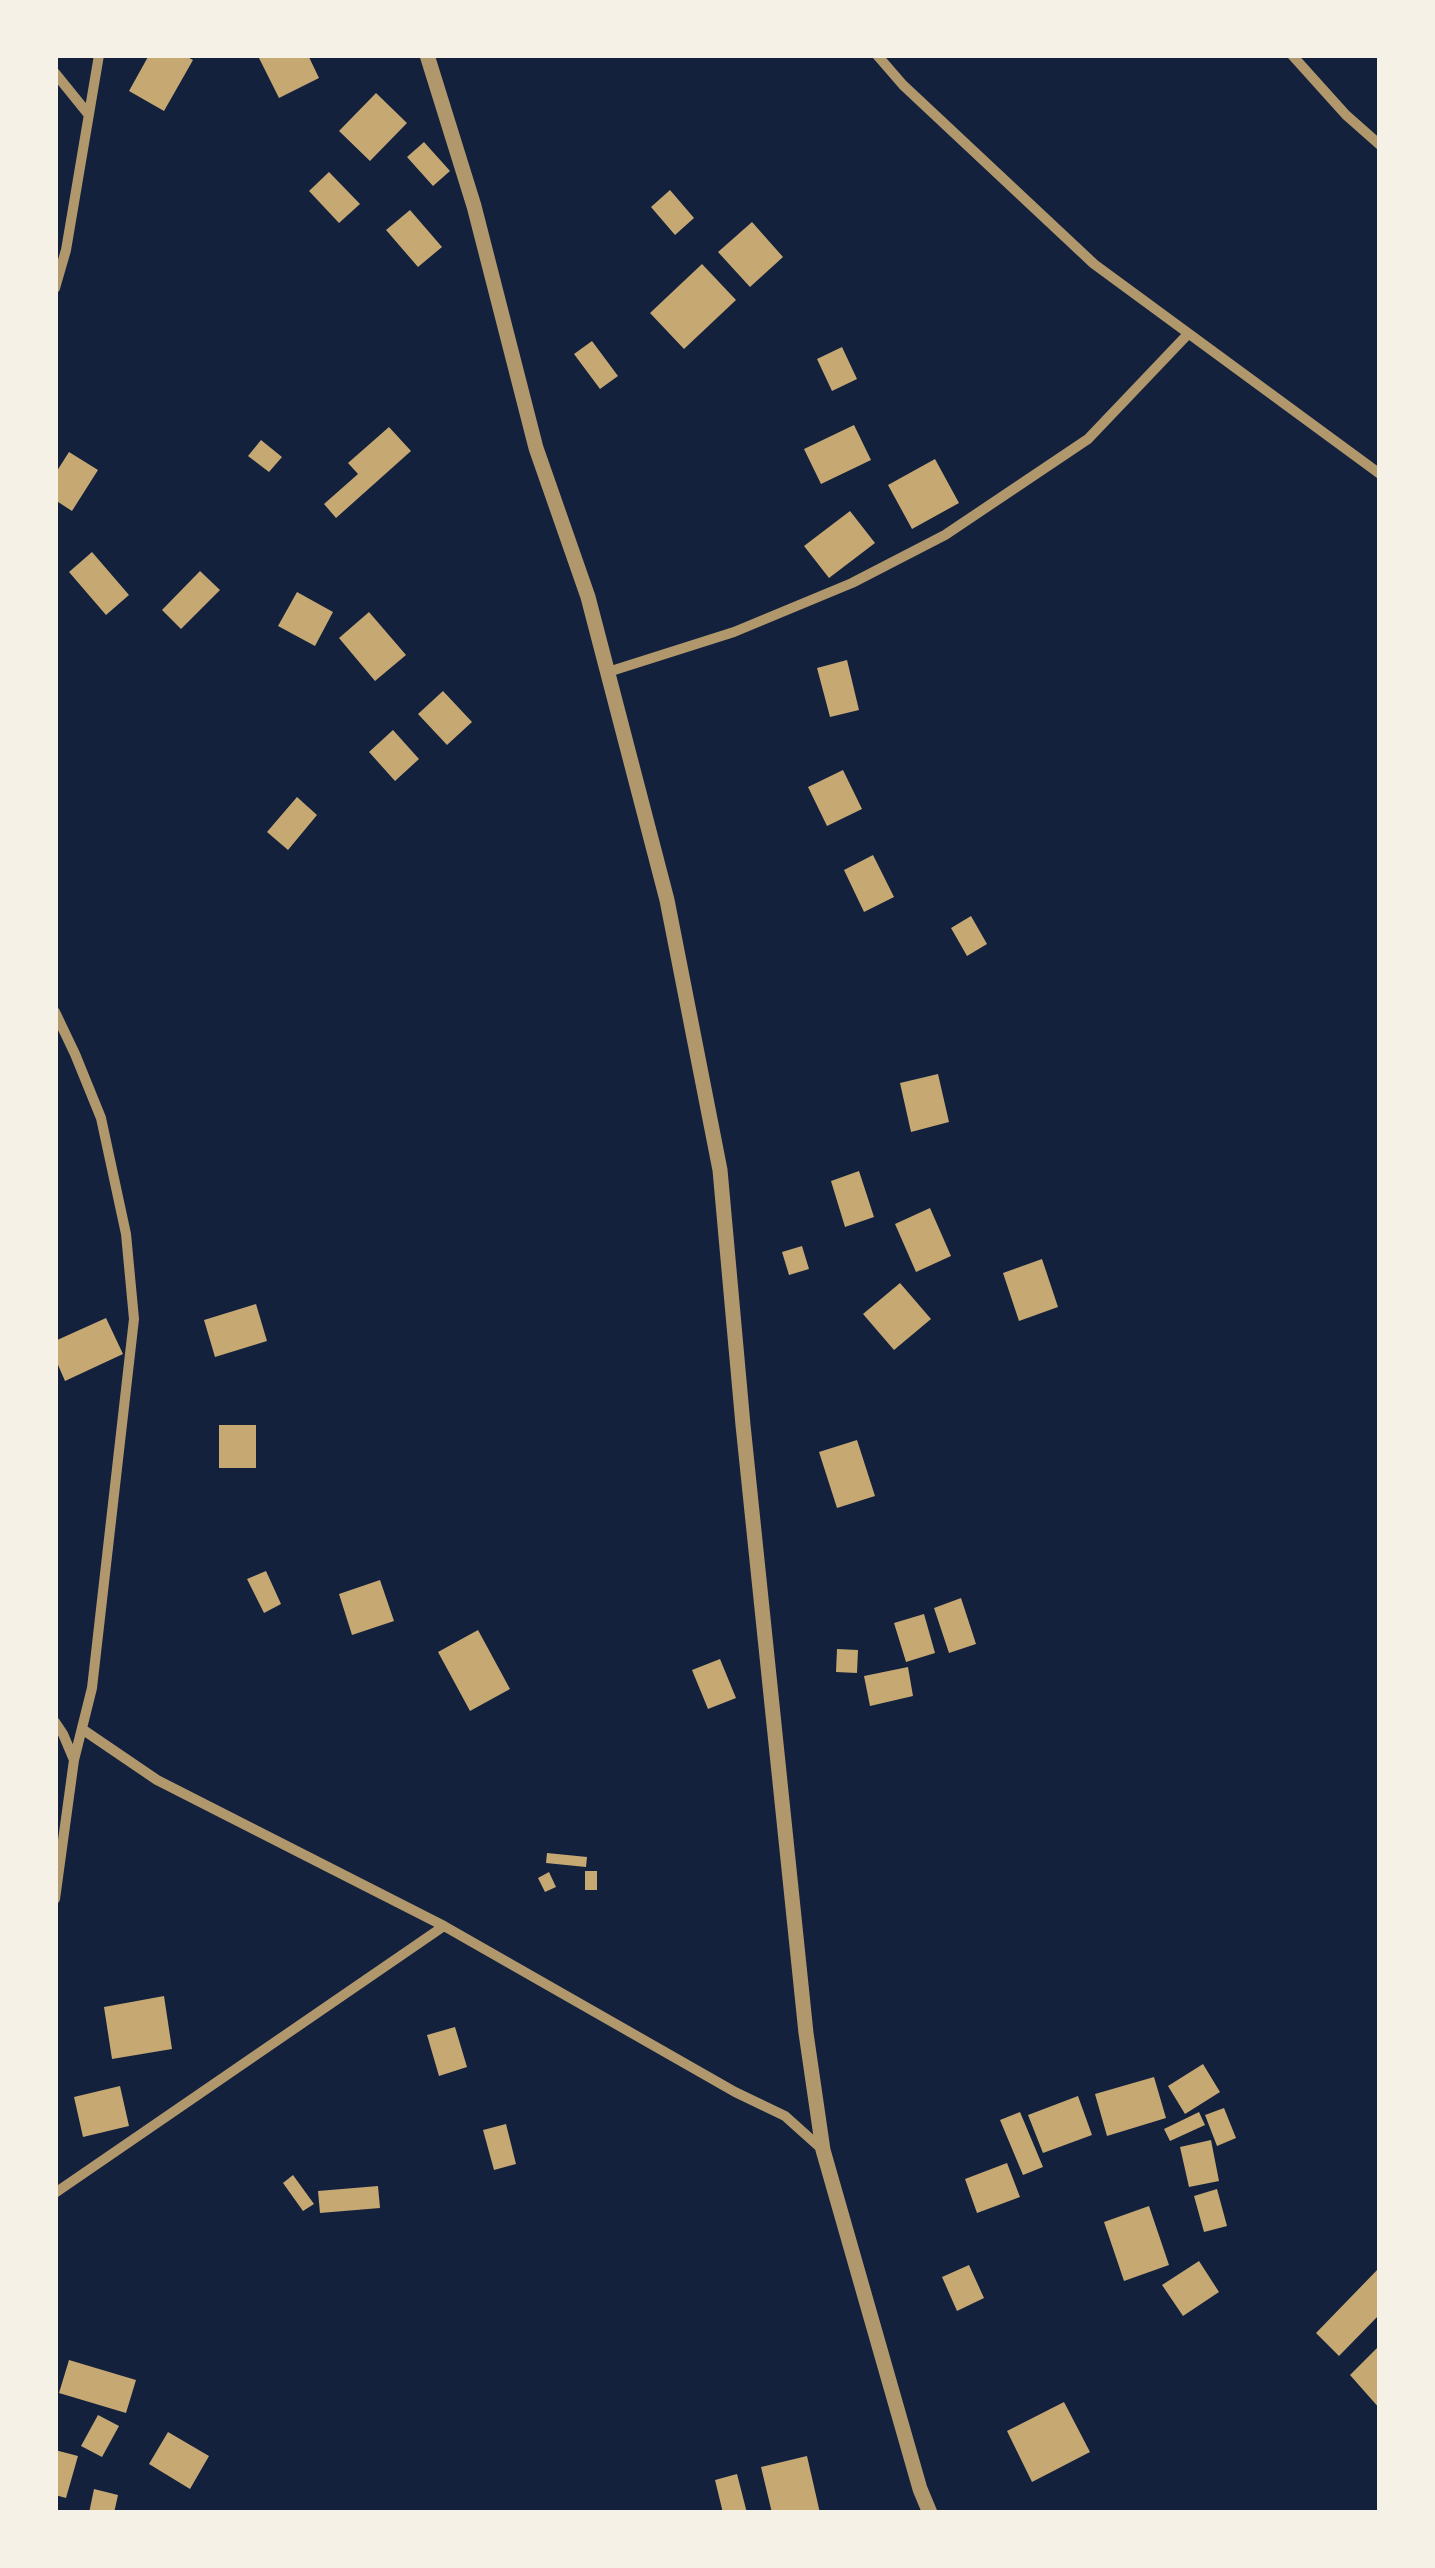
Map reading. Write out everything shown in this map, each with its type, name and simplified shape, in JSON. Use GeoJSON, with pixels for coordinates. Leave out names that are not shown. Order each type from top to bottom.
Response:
{"type":"FeatureCollection","features":[{"type":"Feature","properties":{"kind":"street"},"geometry":{"type":"LineString","coordinates":[[55,288],[66,250],[99,55]]}},
{"type":"Feature","properties":{"kind":"street"},"geometry":{"type":"LineString","coordinates":[[427,55],[474,206],[536,448],[588,597],[667,900],[720,1170],[806,2033],[823,2150],[930,2513]]}},
{"type":"Feature","properties":{"kind":"street"},"geometry":{"type":"LineString","coordinates":[[876,55],[1094,264],[1380,474]]}},
{"type":"Feature","properties":{"kind":"street"},"geometry":{"type":"LineString","coordinates":[[1292,55],[1346,116],[1380,145]]}},
{"type":"Feature","properties":{"kind":"street"},"geometry":{"type":"LineString","coordinates":[[55,73],[89,115]]}},
{"type":"Feature","properties":{"kind":"street"},"geometry":{"type":"LineString","coordinates":[[608,672],[734,632],[852,583],[945,535],[1088,439],[1188,334]]}},
{"type":"Feature","properties":{"kind":"street"},"geometry":{"type":"LineString","coordinates":[[55,1012],[101,1118],[126,1234],[134,1319],[92,1688],[74,1760],[55,1899]]}},
{"type":"Feature","properties":{"kind":"street"},"geometry":{"type":"LineString","coordinates":[[55,1722],[74,1760]]}},
{"type":"Feature","properties":{"kind":"street"},"geometry":{"type":"LineString","coordinates":[[82,1729],[157,1780],[444,1926],[784,2116],[823,2150]]}},
{"type":"Feature","properties":{"kind":"street"},"geometry":{"type":"LineString","coordinates":[[55,2192],[444,1926]]}},
{"type":"Feature","properties":{"kind":"building"},"geometry":{"type":"Polygon","coordinates":[[[149,55],[184,55],[193,60],[164,111],[129,91],[149,55]]]}},
{"type":"Feature","properties":{"kind":"building"},"geometry":{"type":"Polygon","coordinates":[[[308,55],[319,78],[279,98],[259,58],[308,55]]]}},
{"type":"Feature","properties":{"kind":"building"},"geometry":{"type":"Polygon","coordinates":[[[376,93],[407,123],[370,161],[339,131],[376,93]]]}},
{"type":"Feature","properties":{"kind":"building"},"geometry":{"type":"Polygon","coordinates":[[[424,142],[450,171],[433,186],[407,157],[424,142]]]}},
{"type":"Feature","properties":{"kind":"building"},"geometry":{"type":"Polygon","coordinates":[[[329,172],[360,204],[339,223],[309,191],[329,172]]]}},
{"type":"Feature","properties":{"kind":"building"},"geometry":{"type":"Polygon","coordinates":[[[670,190],[694,218],[675,235],[651,207],[670,190]]]}},
{"type":"Feature","properties":{"kind":"building"},"geometry":{"type":"Polygon","coordinates":[[[410,210],[442,247],[418,267],[386,230],[410,210]]]}},
{"type":"Feature","properties":{"kind":"building"},"geometry":{"type":"Polygon","coordinates":[[[752,222],[783,257],[750,287],[718,252],[752,222]]]}},
{"type":"Feature","properties":{"kind":"building"},"geometry":{"type":"Polygon","coordinates":[[[702,264],[736,300],[684,349],[650,313],[702,264]]]}},
{"type":"Feature","properties":{"kind":"building"},"geometry":{"type":"Polygon","coordinates":[[[592,341],[618,376],[600,389],[574,354],[592,341]]]}},
{"type":"Feature","properties":{"kind":"building"},"geometry":{"type":"Polygon","coordinates":[[[842,347],[857,379],[832,391],[817,359],[842,347]]]}},
{"type":"Feature","properties":{"kind":"building"},"geometry":{"type":"Polygon","coordinates":[[[854,425],[871,460],[821,484],[804,449],[854,425]]]}},
{"type":"Feature","properties":{"kind":"building"},"geometry":{"type":"Polygon","coordinates":[[[389,427],[411,451],[336,518],[324,504],[358,474],[348,463],[389,427]]]}},
{"type":"Feature","properties":{"kind":"building"},"geometry":{"type":"Polygon","coordinates":[[[261,440],[282,457],[269,472],[248,456],[261,440]]]}},
{"type":"Feature","properties":{"kind":"building"},"geometry":{"type":"Polygon","coordinates":[[[69,452],[98,470],[72,511],[55,500],[55,474],[69,452]]]}},
{"type":"Feature","properties":{"kind":"building"},"geometry":{"type":"Polygon","coordinates":[[[935,459],[959,503],[912,529],[888,485],[935,459]]]}},
{"type":"Feature","properties":{"kind":"building"},"geometry":{"type":"Polygon","coordinates":[[[850,511],[875,543],[829,578],[804,546],[850,511]]]}},
{"type":"Feature","properties":{"kind":"building"},"geometry":{"type":"Polygon","coordinates":[[[92,552],[129,595],[106,615],[69,572],[92,552]]]}},
{"type":"Feature","properties":{"kind":"building"},"geometry":{"type":"Polygon","coordinates":[[[200,571],[220,590],[181,629],[162,610],[200,571]]]}},
{"type":"Feature","properties":{"kind":"building"},"geometry":{"type":"Polygon","coordinates":[[[297,592],[333,612],[315,646],[278,626],[297,592]]]}},
{"type":"Feature","properties":{"kind":"building"},"geometry":{"type":"Polygon","coordinates":[[[369,612],[406,655],[375,681],[339,638],[369,612]]]}},
{"type":"Feature","properties":{"kind":"building"},"geometry":{"type":"Polygon","coordinates":[[[847,660],[859,710],[830,717],[817,668],[847,660]]]}},
{"type":"Feature","properties":{"kind":"building"},"geometry":{"type":"Polygon","coordinates":[[[443,691],[472,722],[447,745],[418,714],[443,691]]]}},
{"type":"Feature","properties":{"kind":"building"},"geometry":{"type":"Polygon","coordinates":[[[393,730],[419,759],[395,781],[369,752],[393,730]]]}},
{"type":"Feature","properties":{"kind":"building"},"geometry":{"type":"Polygon","coordinates":[[[843,770],[862,809],[827,826],[808,787],[843,770]]]}},
{"type":"Feature","properties":{"kind":"building"},"geometry":{"type":"Polygon","coordinates":[[[297,797],[317,815],[288,850],[267,832],[297,797]]]}},
{"type":"Feature","properties":{"kind":"building"},"geometry":{"type":"Polygon","coordinates":[[[873,855],[894,897],[864,912],[844,870],[873,855]]]}},
{"type":"Feature","properties":{"kind":"building"},"geometry":{"type":"Polygon","coordinates":[[[971,916],[987,944],[967,956],[951,928],[971,916]]]}},
{"type":"Feature","properties":{"kind":"building"},"geometry":{"type":"Polygon","coordinates":[[[938,1074],[949,1122],[911,1132],[900,1083],[938,1074]]]}},
{"type":"Feature","properties":{"kind":"building"},"geometry":{"type":"Polygon","coordinates":[[[859,1171],[874,1217],[845,1227],[831,1181],[859,1171]]]}},
{"type":"Feature","properties":{"kind":"building"},"geometry":{"type":"Polygon","coordinates":[[[930,1208],[951,1256],[916,1272],[895,1224],[930,1208]]]}},
{"type":"Feature","properties":{"kind":"building"},"geometry":{"type":"Polygon","coordinates":[[[802,1246],[809,1269],[789,1275],[782,1252],[802,1246]]]}},
{"type":"Feature","properties":{"kind":"building"},"geometry":{"type":"Polygon","coordinates":[[[1042,1259],[1058,1307],[1019,1321],[1003,1273],[1042,1259]]]}},
{"type":"Feature","properties":{"kind":"building"},"geometry":{"type":"Polygon","coordinates":[[[900,1283],[931,1319],[894,1350],[863,1314],[900,1283]]]}},
{"type":"Feature","properties":{"kind":"building"},"geometry":{"type":"Polygon","coordinates":[[[256,1304],[267,1341],[215,1357],[204,1320],[256,1304]]]}},
{"type":"Feature","properties":{"kind":"building"},"geometry":{"type":"Polygon","coordinates":[[[106,1318],[123,1354],[65,1381],[55,1358],[55,1341],[106,1318]]]}},
{"type":"Feature","properties":{"kind":"building"},"geometry":{"type":"Polygon","coordinates":[[[219,1425],[256,1425],[256,1468],[219,1468],[219,1425]]]}},
{"type":"Feature","properties":{"kind":"building"},"geometry":{"type":"Polygon","coordinates":[[[857,1440],[875,1496],[837,1508],[819,1452],[857,1440]]]}},
{"type":"Feature","properties":{"kind":"building"},"geometry":{"type":"Polygon","coordinates":[[[266,1571],[281,1604],[264,1613],[247,1579],[266,1571]]]}},
{"type":"Feature","properties":{"kind":"building"},"geometry":{"type":"Polygon","coordinates":[[[380,1580],[394,1621],[352,1635],[339,1594],[380,1580]]]}},
{"type":"Feature","properties":{"kind":"building"},"geometry":{"type":"Polygon","coordinates":[[[961,1598],[976,1644],[949,1653],[934,1608],[961,1598]]]}},
{"type":"Feature","properties":{"kind":"building"},"geometry":{"type":"Polygon","coordinates":[[[924,1614],[935,1653],[906,1662],[894,1623],[924,1614]]]}},
{"type":"Feature","properties":{"kind":"building"},"geometry":{"type":"Polygon","coordinates":[[[478,1630],[510,1689],[470,1711],[438,1652],[478,1630]]]}},
{"type":"Feature","properties":{"kind":"building"},"geometry":{"type":"Polygon","coordinates":[[[837,1649],[858,1650],[857,1673],[836,1672],[837,1649]]]}},
{"type":"Feature","properties":{"kind":"building"},"geometry":{"type":"Polygon","coordinates":[[[720,1659],[736,1698],[708,1709],[692,1670],[720,1659]]]}},
{"type":"Feature","properties":{"kind":"building"},"geometry":{"type":"Polygon","coordinates":[[[908,1667],[913,1696],[870,1706],[864,1676],[908,1667]]]}},
{"type":"Feature","properties":{"kind":"building"},"geometry":{"type":"Polygon","coordinates":[[[547,1853],[587,1857],[586,1867],[546,1863],[547,1853]]]}},
{"type":"Feature","properties":{"kind":"building"},"geometry":{"type":"Polygon","coordinates":[[[585,1871],[597,1871],[597,1890],[585,1890],[585,1871]]]}},
{"type":"Feature","properties":{"kind":"building"},"geometry":{"type":"Polygon","coordinates":[[[549,1872],[556,1887],[545,1892],[538,1878],[549,1872]]]}},
{"type":"Feature","properties":{"kind":"building"},"geometry":{"type":"Polygon","coordinates":[[[164,1996],[172,2049],[112,2059],[104,2007],[164,1996]]]}},
{"type":"Feature","properties":{"kind":"building"},"geometry":{"type":"Polygon","coordinates":[[[455,2027],[467,2067],[439,2076],[427,2035],[455,2027]]]}},
{"type":"Feature","properties":{"kind":"building"},"geometry":{"type":"Polygon","coordinates":[[[1203,2064],[1220,2092],[1185,2114],[1168,2086],[1203,2064]]]}},
{"type":"Feature","properties":{"kind":"building"},"geometry":{"type":"Polygon","coordinates":[[[1154,2077],[1166,2118],[1107,2136],[1095,2094],[1154,2077]]]}},
{"type":"Feature","properties":{"kind":"building"},"geometry":{"type":"Polygon","coordinates":[[[120,2086],[129,2126],[83,2137],[74,2097],[120,2086]]]}},
{"type":"Feature","properties":{"kind":"building"},"geometry":{"type":"Polygon","coordinates":[[[1078,2096],[1092,2135],[1043,2153],[1028,2115],[1078,2096]]]}},
{"type":"Feature","properties":{"kind":"building"},"geometry":{"type":"Polygon","coordinates":[[[1224,2108],[1236,2138],[1217,2146],[1205,2115],[1224,2108]]]}},
{"type":"Feature","properties":{"kind":"building"},"geometry":{"type":"Polygon","coordinates":[[[1020,2112],[1043,2167],[1023,2175],[1000,2120],[1020,2112]]]}},
{"type":"Feature","properties":{"kind":"building"},"geometry":{"type":"Polygon","coordinates":[[[1199,2112],[1205,2125],[1170,2141],[1164,2129],[1199,2112]]]}},
{"type":"Feature","properties":{"kind":"building"},"geometry":{"type":"Polygon","coordinates":[[[506,2124],[516,2164],[494,2170],[483,2130],[506,2124]]]}},
{"type":"Feature","properties":{"kind":"building"},"geometry":{"type":"Polygon","coordinates":[[[1211,2140],[1219,2181],[1189,2187],[1180,2147],[1211,2140]]]}},
{"type":"Feature","properties":{"kind":"building"},"geometry":{"type":"Polygon","coordinates":[[[1007,2163],[1020,2197],[977,2213],[965,2179],[1007,2163]]]}},
{"type":"Feature","properties":{"kind":"building"},"geometry":{"type":"Polygon","coordinates":[[[293,2175],[314,2204],[303,2211],[283,2183],[293,2175]]]}},
{"type":"Feature","properties":{"kind":"building"},"geometry":{"type":"Polygon","coordinates":[[[378,2186],[380,2208],[320,2213],[318,2191],[378,2186]]]}},
{"type":"Feature","properties":{"kind":"building"},"geometry":{"type":"Polygon","coordinates":[[[1217,2189],[1227,2226],[1204,2232],[1194,2196],[1217,2189]]]}},
{"type":"Feature","properties":{"kind":"building"},"geometry":{"type":"Polygon","coordinates":[[[1149,2206],[1169,2265],[1124,2281],[1104,2222],[1149,2206]]]}},
{"type":"Feature","properties":{"kind":"building"},"geometry":{"type":"Polygon","coordinates":[[[1199,2261],[1219,2292],[1183,2316],[1162,2285],[1199,2261]]]}},
{"type":"Feature","properties":{"kind":"building"},"geometry":{"type":"Polygon","coordinates":[[[969,2265],[984,2298],[957,2311],[942,2277],[969,2265]]]}},
{"type":"Feature","properties":{"kind":"building"},"geometry":{"type":"Polygon","coordinates":[[[1380,2267],[1380,2314],[1339,2356],[1316,2333],[1380,2267]]]}},
{"type":"Feature","properties":{"kind":"building"},"geometry":{"type":"Polygon","coordinates":[[[1380,2345],[1380,2409],[1350,2375],[1380,2345]]]}},
{"type":"Feature","properties":{"kind":"building"},"geometry":{"type":"Polygon","coordinates":[[[69,2360],[136,2380],[126,2413],[59,2393],[69,2360]]]}},
{"type":"Feature","properties":{"kind":"building"},"geometry":{"type":"Polygon","coordinates":[[[1064,2402],[1090,2452],[1032,2482],[1007,2431],[1064,2402]]]}},
{"type":"Feature","properties":{"kind":"building"},"geometry":{"type":"Polygon","coordinates":[[[98,2415],[119,2426],[102,2457],[81,2446],[98,2415]]]}},
{"type":"Feature","properties":{"kind":"building"},"geometry":{"type":"Polygon","coordinates":[[[168,2432],[209,2456],[190,2489],[149,2464],[168,2432]]]}},
{"type":"Feature","properties":{"kind":"building"},"geometry":{"type":"Polygon","coordinates":[[[55,2450],[78,2456],[66,2498],[55,2495],[55,2450]]]}},
{"type":"Feature","properties":{"kind":"building"},"geometry":{"type":"Polygon","coordinates":[[[807,2456],[820,2513],[772,2513],[761,2467],[807,2456]]]}},
{"type":"Feature","properties":{"kind":"building"},"geometry":{"type":"Polygon","coordinates":[[[737,2474],[747,2513],[723,2513],[715,2480],[737,2474]]]}},
{"type":"Feature","properties":{"kind":"building"},"geometry":{"type":"Polygon","coordinates":[[[94,2489],[118,2495],[114,2513],[89,2513],[94,2489]]]}}]}
